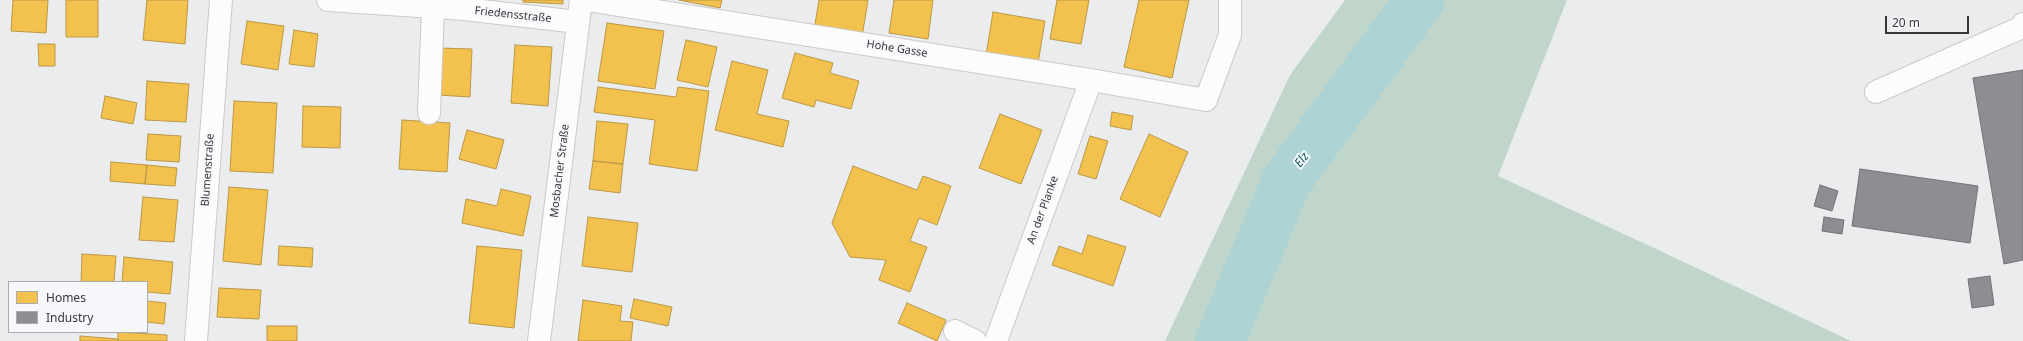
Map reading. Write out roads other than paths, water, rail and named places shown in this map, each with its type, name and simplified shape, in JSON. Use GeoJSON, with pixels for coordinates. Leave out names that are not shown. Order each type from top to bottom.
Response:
{"type":"FeatureCollection","features":[{"type":"Feature","properties":{"kind":"street","name":"Blumenstraße"},"geometry":{"type":"LineString","coordinates":[[196,341],[221,0]]}},
{"type":"Feature","properties":{"kind":"street","name":"Friedensstraße"},"geometry":{"type":"LineString","coordinates":[[328,0],[433,7],[578,22]]}},
{"type":"Feature","properties":{"kind":"street","name":"Mosbacher Straße"},"geometry":{"type":"LineString","coordinates":[[539,341],[581,0]]}},
{"type":"Feature","properties":{"kind":"street","name":"Hohe Gasse"},"geometry":{"type":"LineString","coordinates":[[588,0],[1090,80],[1206,100],[1230,35],[1230,0]]}},
{"type":"Feature","properties":{"kind":"street"},"geometry":{"type":"LineString","coordinates":[[429,113],[433,7]]}},
{"type":"Feature","properties":{"kind":"street"},"geometry":{"type":"LineString","coordinates":[[1876,92],[2020,28],[2023,24]]}},
{"type":"Feature","properties":{"kind":"street","name":"An der Planke"},"geometry":{"type":"LineString","coordinates":[[996,341],[1090,80]]}},
{"type":"Feature","properties":{"kind":"street"},"geometry":{"type":"LineString","coordinates":[[955,332],[975,341]]}},
{"type":"Feature","properties":{"kind":"waterway","name":"Elz"},"geometry":{"type":"LineString","coordinates":[[1220,341],[1287,180],[1420,0]]}}]}
